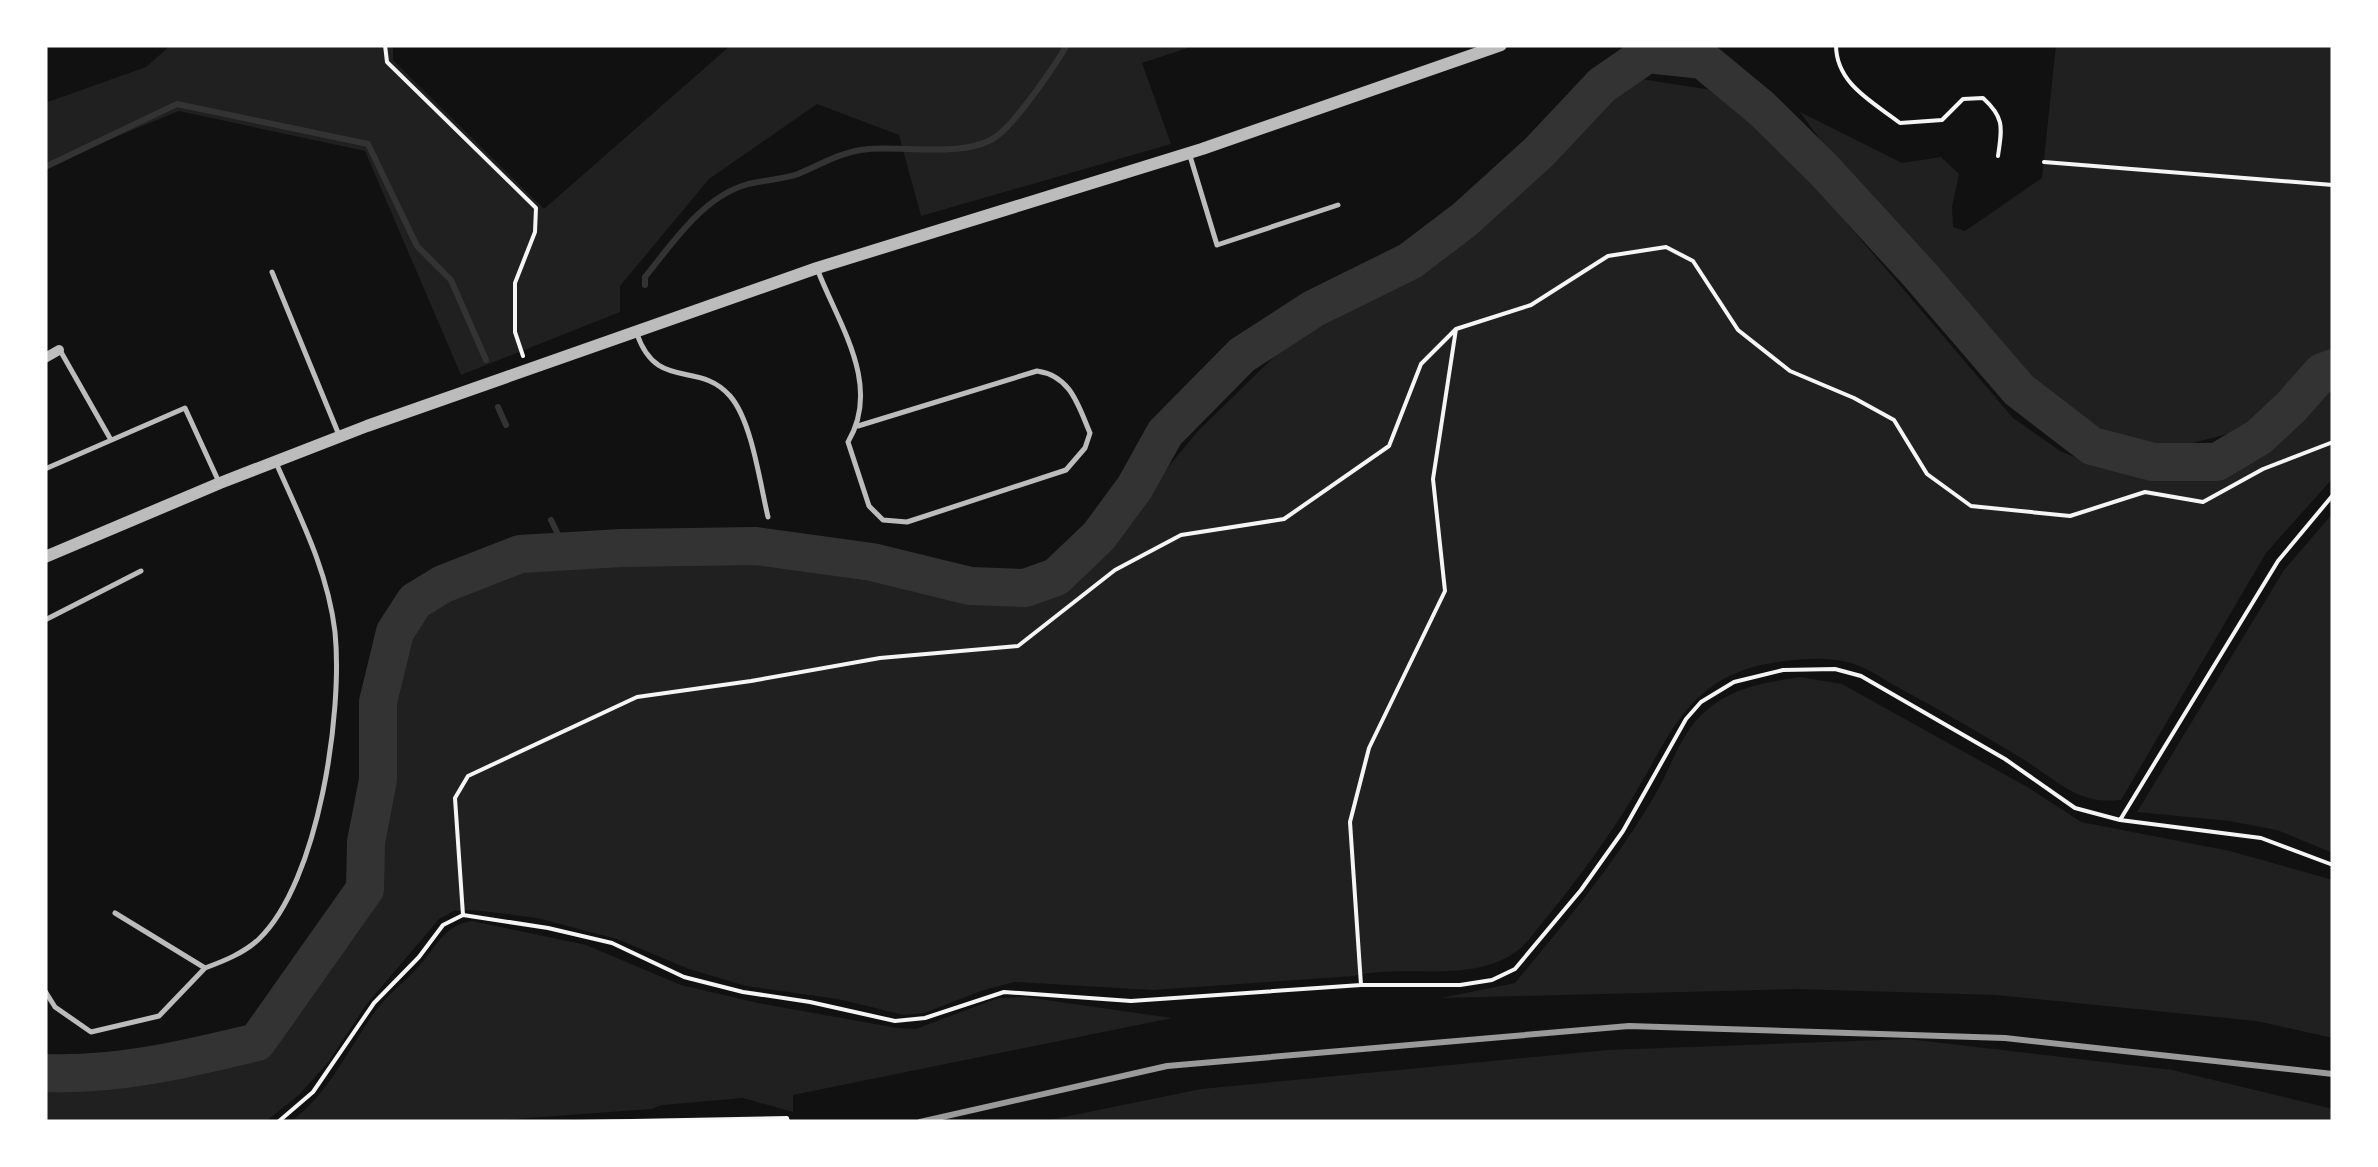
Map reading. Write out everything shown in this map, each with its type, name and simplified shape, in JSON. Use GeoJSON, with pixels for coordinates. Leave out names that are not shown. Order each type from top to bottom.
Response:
{"type":"FeatureCollection","features":[{"type":"Feature","properties":{"kind":"street"},"geometry":{"type":"LineString","coordinates":[[45,557],[340,437],[817,268],[1189,153],[1501,45]]}},
{"type":"Feature","properties":{"kind":"street"},"geometry":{"type":"LineString","coordinates":[[45,358],[59,350]]}},
{"type":"Feature","properties":{"kind":"lane"},"geometry":{"type":"LineString","coordinates":[[1189,153],[1216,245],[1338,205]]}},
{"type":"Feature","properties":{"kind":"lane"},"geometry":{"type":"LineString","coordinates":[[817,268],[862,377],[858,426],[848,442],[870,506],[883,520],[907,522],[1066,470],[1085,448],[1090,433],[1065,383],[1052,373],[1037,371],[858,426]]}},
{"type":"Feature","properties":{"kind":"lane"},"geometry":{"type":"LineString","coordinates":[[272,272],[340,437]]}},
{"type":"Feature","properties":{"kind":"lane"},"geometry":{"type":"LineString","coordinates":[[636,332],[644,355],[660,367],[717,384],[741,411],[768,517]]}},
{"type":"Feature","properties":{"kind":"lane"},"geometry":{"type":"LineString","coordinates":[[59,350],[110,440]]}},
{"type":"Feature","properties":{"kind":"lane"},"geometry":{"type":"LineString","coordinates":[[45,469],[185,408],[220,483]]}},
{"type":"Feature","properties":{"kind":"lane"},"geometry":{"type":"LineString","coordinates":[[45,991],[55,1007],[91,1032],[160,1016],[205,968],[230,958],[257,940],[272,923],[316,827],[337,680],[334,628],[318,557],[276,462]]}},
{"type":"Feature","properties":{"kind":"lane"},"geometry":{"type":"LineString","coordinates":[[45,620],[141,571]]}},
{"type":"Feature","properties":{"kind":"lane"},"geometry":{"type":"LineString","coordinates":[[116,912],[205,968]]}},
{"type":"Feature","properties":{"kind":"path"},"geometry":{"type":"LineString","coordinates":[[385,45],[386,62],[536,208],[535,232],[515,283],[515,332],[528,370]]}},
{"type":"Feature","properties":{"kind":"path"},"geometry":{"type":"LineString","coordinates":[[1836,45],[1836,57],[1848,84],[1900,123],[1942,120],[1963,99],[1983,98],[1997,110],[2002,129],[1998,156]]}},
{"type":"Feature","properties":{"kind":"path"},"geometry":{"type":"LineString","coordinates":[[2044,162],[2333,185]]}},
{"type":"Feature","properties":{"kind":"path"},"geometry":{"type":"LineString","coordinates":[[462,915],[455,798],[468,776],[637,697],[880,658],[1018,646],[1115,570],[1180,535],[1284,519],[1390,446],[1422,364],[1456,328],[1531,305],[1608,256],[1666,247],[1693,262],[1738,330],[1790,370],[1894,420],[1927,474],[1971,506],[2070,516],[2145,492],[2203,502],[2263,469],[2333,442]]}},
{"type":"Feature","properties":{"kind":"path"},"geometry":{"type":"LineString","coordinates":[[1360,985],[1350,822],[1368,748],[1444,591],[1433,478],[1456,328]]}},
{"type":"Feature","properties":{"kind":"path"},"geometry":{"type":"LineString","coordinates":[[2120,820],[2278,561],[2333,495]]}},
{"type":"Feature","properties":{"kind":"path"},"geometry":{"type":"LineString","coordinates":[[278,1122],[312,1092],[374,1003],[419,957],[443,925],[462,915],[532,925],[612,943],[684,977],[895,1021],[925,1018],[1004,992],[1131,1002],[1360,985],[1460,985],[1492,980],[1515,969],[1536,948],[1613,846],[1686,719],[1702,702],[1734,682],[1783,670],[1835,669],[1861,676],[2005,758],[2075,808],[2120,820],[2261,838],[2333,866]]}},
{"type":"Feature","properties":{"kind":"path"},"geometry":{"type":"LineString","coordinates":[[580,1122],[788,1120]]}},
{"type":"Feature","properties":{"kind":"shaded area"},"geometry":{"type":"Polygon","coordinates":[[[171,45],[393,45],[393,60],[544,209],[731,45],[1197,45],[1142,63],[1171,144],[921,216],[899,135],[817,104],[709,179],[620,286],[620,312],[461,375],[365,151],[179,111],[45,166],[45,103],[146,67],[171,45]]]}},
{"type":"Feature","properties":{"kind":"shaded area"},"geometry":{"type":"Polygon","coordinates":[[[2056,45],[2333,45],[2333,359],[2313,367],[2266,414],[2228,434],[2188,444],[2146,445],[2110,434],[2038,390],[1867,204],[1800,112],[1902,163],[1941,157],[1959,174],[1952,207],[1953,227],[1965,231],[2042,178],[2056,45]]]}},
{"type":"Feature","properties":{"kind":"shaded area"},"geometry":{"type":"Polygon","coordinates":[[[1635,78],[1724,92],[1793,160],[2013,418],[2060,451],[2100,468],[2146,477],[2216,475],[2280,438],[2309,414],[2333,382],[2333,478],[2266,553],[2121,800],[2093,799],[2070,790],[1980,733],[1860,666],[1829,659],[1786,661],[1751,668],[1702,694],[1669,735],[1596,853],[1533,935],[1517,951],[1479,967],[1153,990],[1014,982],[924,1013],[904,1015],[838,999],[746,986],[689,969],[617,939],[537,918],[454,911],[439,919],[366,1005],[329,1061],[300,1094],[265,1122],[45,1122],[45,1082],[127,1077],[260,1048],[372,892],[386,701],[407,627],[424,604],[456,584],[503,571],[762,556],[953,593],[1014,597],[1054,585],[1090,561],[1198,431],[1286,345],[1430,269],[1485,224],[1577,128],[1635,78]]]}},
{"type":"Feature","properties":{"kind":"shaded area"},"geometry":{"type":"Polygon","coordinates":[[[2333,513],[2333,853],[2277,830],[2137,812],[2284,570],[2333,513]]]}},
{"type":"Feature","properties":{"kind":"shaded area"},"geometry":{"type":"Polygon","coordinates":[[[1800,677],[1842,684],[2029,788],[2081,822],[2230,851],[2333,880],[2333,1038],[2256,1021],[1996,995],[1796,989],[1441,998],[1515,983],[1625,843],[1698,718],[1740,691],[1800,677]]]}},
{"type":"Feature","properties":{"kind":"shaded area"},"geometry":{"type":"Polygon","coordinates":[[[472,921],[586,945],[681,985],[897,1028],[916,1029],[998,998],[1025,997],[1172,1018],[793,1095],[793,1112],[743,1098],[476,1122],[290,1122],[318,1096],[370,1019],[442,937],[454,927],[472,921]]]}},
{"type":"Feature","properties":{"kind":"shaded area"},"geometry":{"type":"Polygon","coordinates":[[[1908,1039],[2172,1070],[2333,1109],[2333,1122],[1040,1122],[1201,1089],[1607,1050],[1908,1039]]]}},
{"type":"Feature","properties":{"kind":"waterway"},"geometry":{"type":"LineString","coordinates":[[645,285],[645,277],[689,224],[729,191],[798,174],[859,150],[936,150],[985,143],[1005,129],[1025,106],[1067,45]]}},
{"type":"Feature","properties":{"kind":"waterway"},"geometry":{"type":"LineString","coordinates":[[45,1073],[125,1069],[257,1042],[365,889],[366,842],[378,780],[378,702],[395,632],[415,601],[443,584],[520,554],[621,548],[756,546],[872,562],[970,586],[1025,588],[1056,577],[1099,536],[1135,487],[1165,433],[1242,355],[1313,309],[1410,261],[1464,220],[1539,152],[1602,85],[1647,54],[1703,60],[1761,108],[1921,276],[2019,390],[2092,446],[2153,462],[2217,462],[2259,437],[2322,372],[2333,368]]}},
{"type":"Feature","properties":{"kind":"waterway"},"geometry":{"type":"LineString","coordinates":[[45,167],[177,104],[368,144],[417,246],[451,280],[486,360]]}},
{"type":"Feature","properties":{"kind":"waterway"},"geometry":{"type":"LineString","coordinates":[[498,407],[506,425]]}},
{"type":"Feature","properties":{"kind":"waterway"},"geometry":{"type":"LineString","coordinates":[[551,520],[566,551]]}},
{"type":"Feature","properties":{"kind":"railway"},"geometry":{"type":"LineString","coordinates":[[920,1122],[1167,1066],[1629,1026],[2005,1038],[2333,1074]]}}]}
